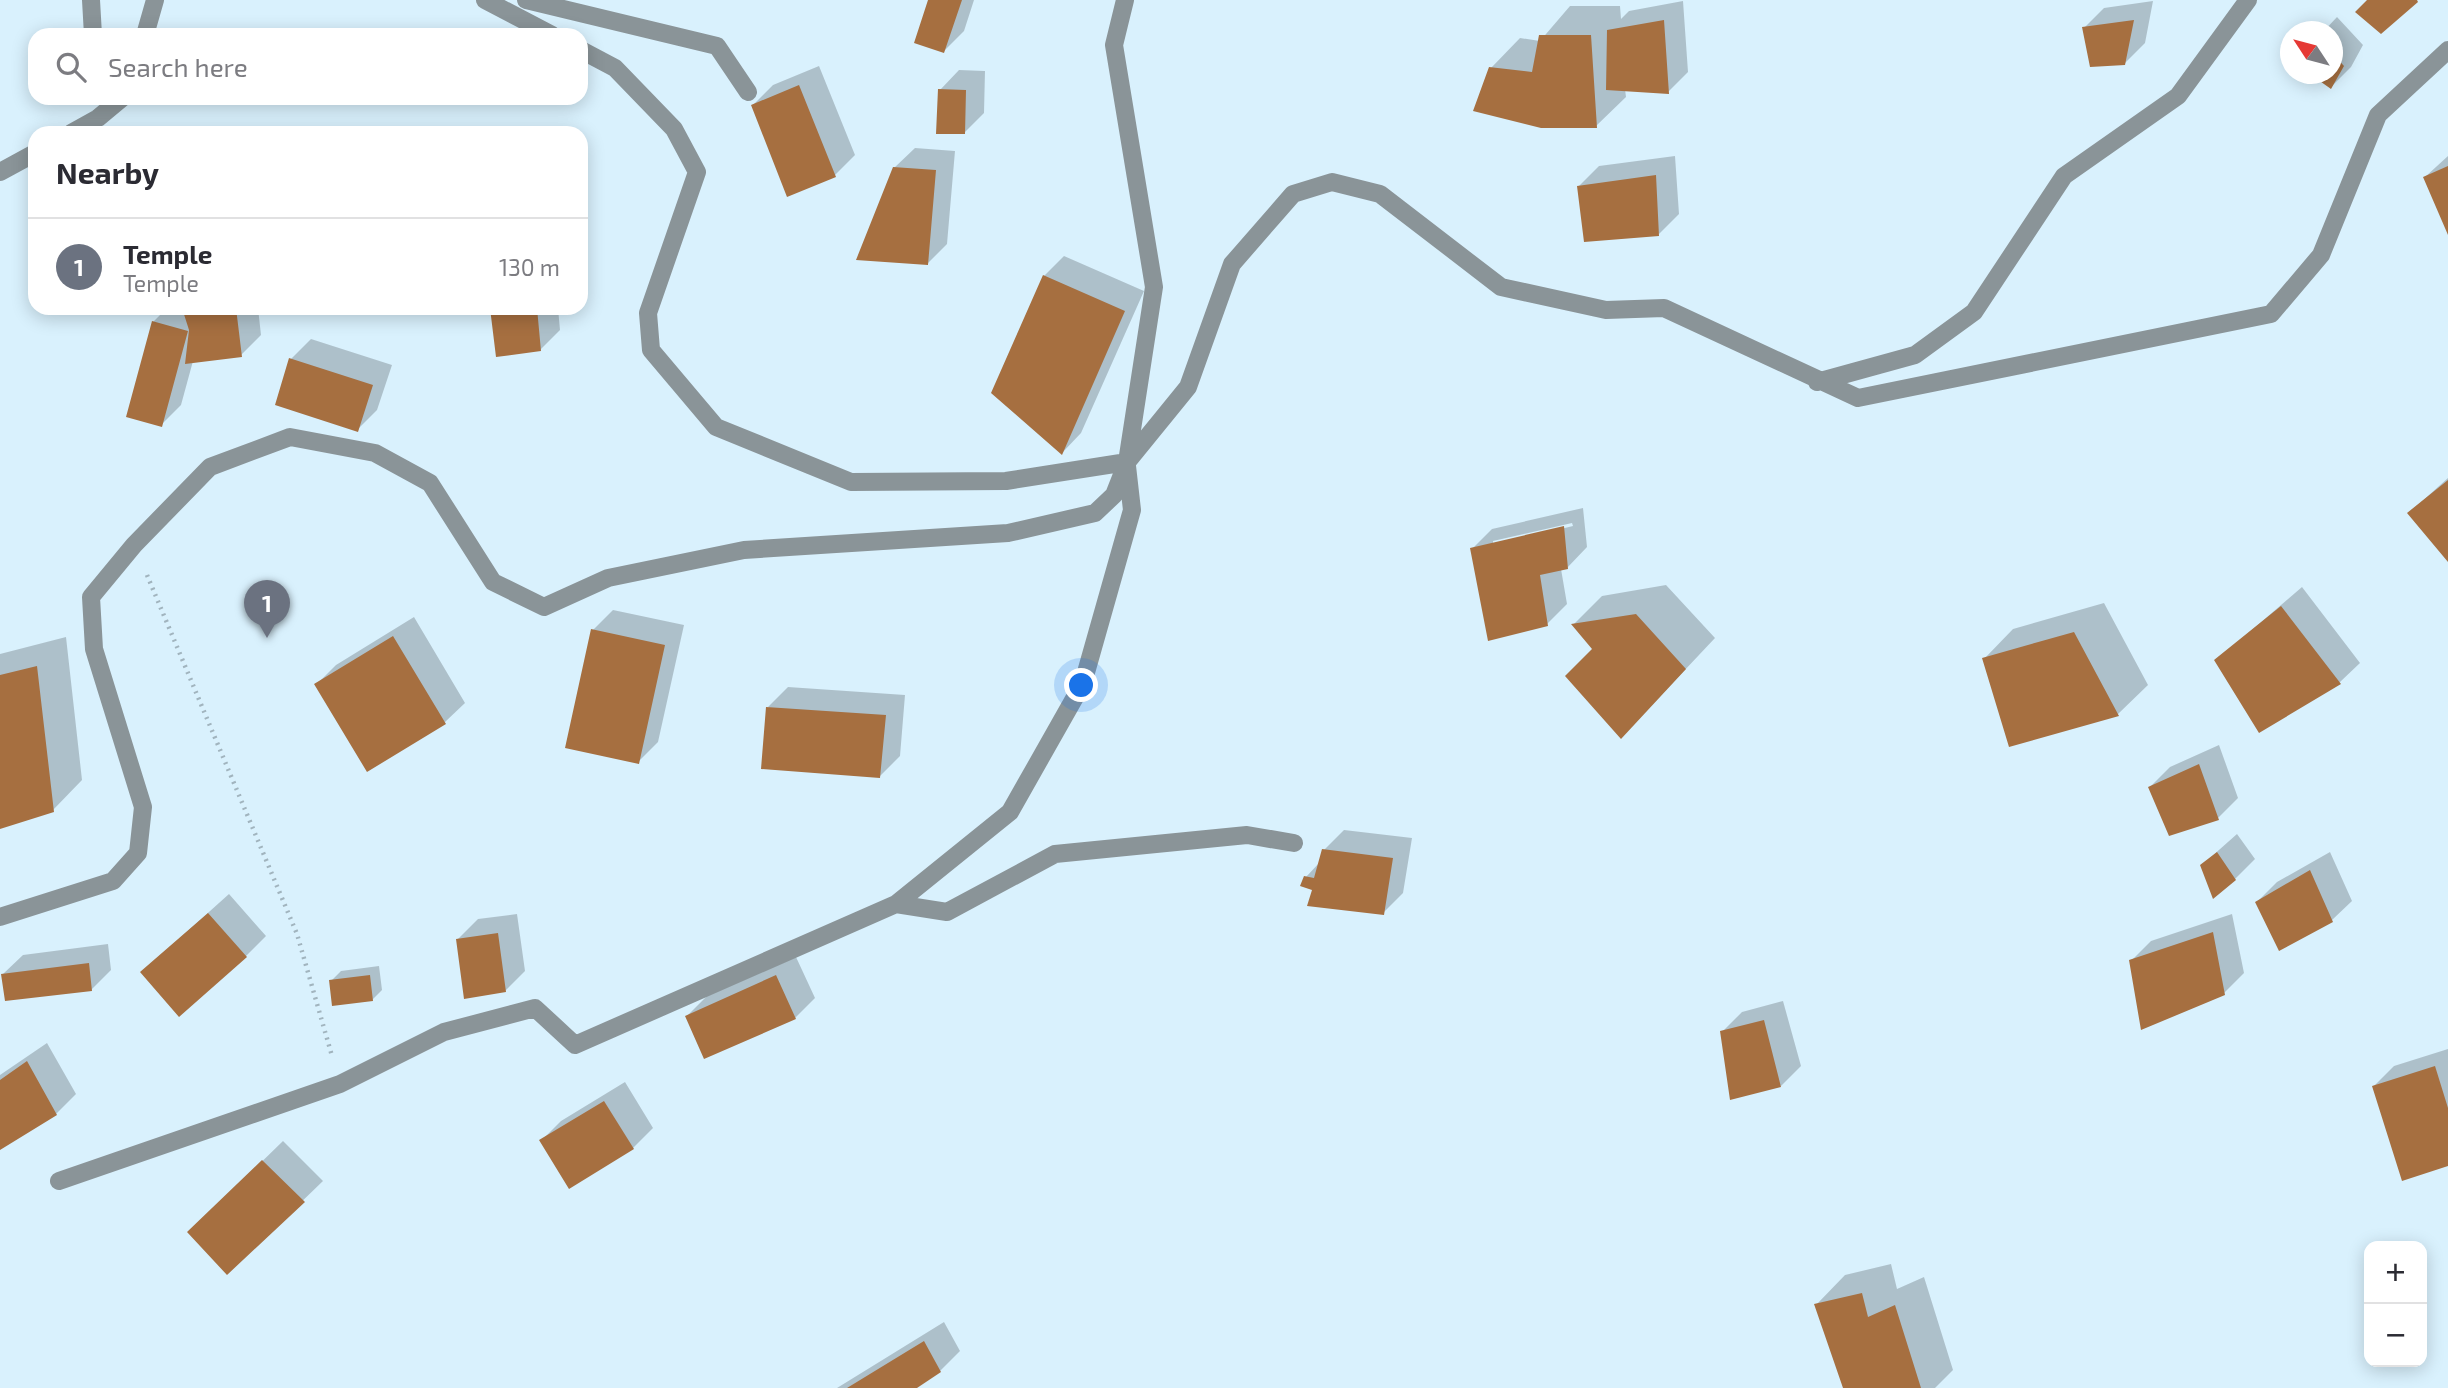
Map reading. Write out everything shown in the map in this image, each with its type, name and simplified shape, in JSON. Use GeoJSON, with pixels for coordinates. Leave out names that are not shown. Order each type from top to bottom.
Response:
{"type":"FeatureCollection","features":[{"type":"Feature","properties":{"kind":"street"},"geometry":{"type":"LineString","coordinates":[[91,0],[93,28]]}},
{"type":"Feature","properties":{"kind":"street"},"geometry":{"type":"LineString","coordinates":[[147,28],[155,0]]}},
{"type":"Feature","properties":{"kind":"street"},"geometry":{"type":"LineString","coordinates":[[485,0],[539,28]]}},
{"type":"Feature","properties":{"kind":"street"},"geometry":{"type":"LineString","coordinates":[[526,0],[717,46],[748,92]]}},
{"type":"Feature","properties":{"kind":"street"},"geometry":{"type":"LineString","coordinates":[[0,917],[113,881],[138,853],[143,807],[94,649],[91,597],[134,545],[210,467],[290,437],[375,453],[430,483],[493,582],[544,607],[608,578],[744,550],[1008,533],[1095,513],[1114,495],[1127,462],[1154,287],[1114,45],[1125,0]]}},
{"type":"Feature","properties":{"kind":"street"},"geometry":{"type":"LineString","coordinates":[[1817,382],[1915,355],[1974,312],[2064,176],[2178,96],[2248,0]]}},
{"type":"Feature","properties":{"kind":"street"},"geometry":{"type":"LineString","coordinates":[[588,54],[615,68],[674,129],[697,172],[648,313],[651,350],[716,427],[851,482],[1006,481],[1127,462],[1188,387],[1232,264],[1293,194],[1332,182],[1380,194],[1501,287],[1606,310],[1664,308],[1777,359],[1817,382],[1858,398],[2271,314],[2321,255],[2378,115],[2448,50]]}},
{"type":"Feature","properties":{"kind":"street"},"geometry":{"type":"LineString","coordinates":[[97,105],[98,118]]}},
{"type":"Feature","properties":{"kind":"street"},"geometry":{"type":"LineString","coordinates":[[84,126],[114,105]]}},
{"type":"Feature","properties":{"kind":"street"},"geometry":{"type":"LineString","coordinates":[[0,172],[28,157]]}},
{"type":"Feature","properties":{"kind":"street"},"geometry":{"type":"LineString","coordinates":[[59,1181],[340,1084],[444,1032],[535,1008],[575,1045],[896,904],[1010,811],[1083,683],[1132,510],[1127,462]]}},
{"type":"Feature","properties":{"kind":"street"},"geometry":{"type":"LineString","coordinates":[[896,904],[947,912],[1055,854],[1247,835],[1294,843]]}},
{"type":"Feature","properties":{"kind":"path"},"geometry":{"type":"LineString","coordinates":[[134,545],[189,668],[297,934],[340,1084]]}},
{"type":"Feature","properties":{"kind":"building"},"geometry":{"type":"Polygon","coordinates":[[[928,0],[962,0],[944,53],[914,43],[928,0]]]}},
{"type":"Feature","properties":{"kind":"building"},"geometry":{"type":"Polygon","coordinates":[[[2367,0],[2418,2],[2381,34],[2355,12],[2367,0]]]}},
{"type":"Feature","properties":{"kind":"building"},"geometry":{"type":"Polygon","coordinates":[[[1664,20],[1669,94],[1606,90],[1607,30],[1664,20]]]}},
{"type":"Feature","properties":{"kind":"building"},"geometry":{"type":"Polygon","coordinates":[[[2134,20],[2125,65],[2090,67],[2082,27],[2134,20]]]}},
{"type":"Feature","properties":{"kind":"building"},"geometry":{"type":"Polygon","coordinates":[[[1539,35],[1591,35],[1597,128],[1541,128],[1473,111],[1489,67],[1532,72],[1539,35]]]}},
{"type":"Feature","properties":{"kind":"building"},"geometry":{"type":"Polygon","coordinates":[[[799,85],[836,177],[787,197],[751,105],[799,85]]]}},
{"type":"Feature","properties":{"kind":"building"},"geometry":{"type":"Polygon","coordinates":[[[938,89],[966,90],[965,134],[936,134],[938,89]]]}},
{"type":"Feature","properties":{"kind":"building"},"geometry":{"type":"Polygon","coordinates":[[[2448,166],[2448,235],[2423,177],[2448,166]]]}},
{"type":"Feature","properties":{"kind":"building"},"geometry":{"type":"Polygon","coordinates":[[[893,167],[936,170],[928,265],[856,260],[893,167]]]}},
{"type":"Feature","properties":{"kind":"building"},"geometry":{"type":"Polygon","coordinates":[[[1656,175],[1659,236],[1584,242],[1577,186],[1656,175]]]}},
{"type":"Feature","properties":{"kind":"building"},"geometry":{"type":"Polygon","coordinates":[[[1043,275],[1125,311],[1062,455],[991,393],[1043,275]]]}},
{"type":"Feature","properties":{"kind":"building"},"geometry":{"type":"Polygon","coordinates":[[[184,315],[237,315],[242,357],[185,364],[189,330],[184,315]]]}},
{"type":"Feature","properties":{"kind":"building"},"geometry":{"type":"Polygon","coordinates":[[[491,315],[538,315],[541,351],[496,357],[491,315]]]}},
{"type":"Feature","properties":{"kind":"building"},"geometry":{"type":"Polygon","coordinates":[[[152,321],[188,331],[162,427],[126,417],[152,321]]]}},
{"type":"Feature","properties":{"kind":"building"},"geometry":{"type":"Polygon","coordinates":[[[289,358],[373,385],[358,432],[275,405],[289,358]]]}},
{"type":"Feature","properties":{"kind":"building"},"geometry":{"type":"Polygon","coordinates":[[[2448,480],[2448,562],[2407,513],[2448,480]]]}},
{"type":"Feature","properties":{"kind":"building"},"geometry":{"type":"Polygon","coordinates":[[[1564,526],[1568,569],[1540,575],[1548,626],[1488,641],[1470,548],[1564,526]]]}},
{"type":"Feature","properties":{"kind":"building"},"geometry":{"type":"Polygon","coordinates":[[[2281,606],[2341,684],[2259,733],[2214,660],[2281,606]]]}},
{"type":"Feature","properties":{"kind":"building"},"geometry":{"type":"Polygon","coordinates":[[[1636,614],[1686,669],[1621,739],[1565,676],[1592,649],[1571,624],[1636,614]]]}},
{"type":"Feature","properties":{"kind":"building"},"geometry":{"type":"Polygon","coordinates":[[[591,629],[665,645],[639,764],[565,748],[591,629]]]}},
{"type":"Feature","properties":{"kind":"building"},"geometry":{"type":"Polygon","coordinates":[[[2074,632],[2119,716],[2009,747],[1982,658],[2074,632]]]}},
{"type":"Feature","properties":{"kind":"building"},"geometry":{"type":"Polygon","coordinates":[[[393,636],[446,724],[367,772],[314,684],[393,636]]]}},
{"type":"Feature","properties":{"kind":"building"},"geometry":{"type":"Polygon","coordinates":[[[37,666],[54,812],[0,829],[0,675],[37,666]]]}},
{"type":"Feature","properties":{"kind":"building"},"geometry":{"type":"Polygon","coordinates":[[[766,707],[886,715],[880,778],[761,769],[766,707]]]}},
{"type":"Feature","properties":{"kind":"building"},"geometry":{"type":"Polygon","coordinates":[[[2199,764],[2219,820],[2169,836],[2148,787],[2199,764]]]}},
{"type":"Feature","properties":{"kind":"building"},"geometry":{"type":"Polygon","coordinates":[[[1322,849],[1393,858],[1384,915],[1307,906],[1312,890],[1300,886],[1304,876],[1314,878],[1322,849]]]}},
{"type":"Feature","properties":{"kind":"building"},"geometry":{"type":"Polygon","coordinates":[[[2217,852],[2236,880],[2213,899],[2200,865],[2217,852]]]}},
{"type":"Feature","properties":{"kind":"building"},"geometry":{"type":"Polygon","coordinates":[[[2310,870],[2333,922],[2279,951],[2255,902],[2310,870]]]}},
{"type":"Feature","properties":{"kind":"building"},"geometry":{"type":"Polygon","coordinates":[[[208,913],[247,957],[179,1017],[140,972],[208,913]]]}},
{"type":"Feature","properties":{"kind":"building"},"geometry":{"type":"Polygon","coordinates":[[[2213,932],[2225,995],[2141,1030],[2129,960],[2213,932]]]}},
{"type":"Feature","properties":{"kind":"building"},"geometry":{"type":"Polygon","coordinates":[[[498,933],[506,992],[464,999],[456,939],[498,933]]]}},
{"type":"Feature","properties":{"kind":"building"},"geometry":{"type":"Polygon","coordinates":[[[89,963],[92,991],[5,1001],[1,974],[89,963]]]}},
{"type":"Feature","properties":{"kind":"building"},"geometry":{"type":"Polygon","coordinates":[[[370,975],[373,1001],[332,1006],[329,980],[370,975]]]}},
{"type":"Feature","properties":{"kind":"building"},"geometry":{"type":"Polygon","coordinates":[[[776,975],[796,1019],[704,1059],[685,1016],[776,975]]]}},
{"type":"Feature","properties":{"kind":"building"},"geometry":{"type":"Polygon","coordinates":[[[1764,1020],[1781,1087],[1730,1100],[1720,1031],[1764,1020]]]}},
{"type":"Feature","properties":{"kind":"building"},"geometry":{"type":"Polygon","coordinates":[[[27,1061],[57,1115],[0,1150],[0,1080],[27,1061]]]}},
{"type":"Feature","properties":{"kind":"building"},"geometry":{"type":"Polygon","coordinates":[[[2435,1066],[2448,1108],[2448,1166],[2402,1181],[2372,1086],[2435,1066]]]}},
{"type":"Feature","properties":{"kind":"building"},"geometry":{"type":"Polygon","coordinates":[[[604,1101],[634,1149],[569,1189],[539,1140],[604,1101]]]}},
{"type":"Feature","properties":{"kind":"building"},"geometry":{"type":"Polygon","coordinates":[[[262,1160],[305,1202],[227,1275],[187,1232],[262,1160]]]}},
{"type":"Feature","properties":{"kind":"building"},"geometry":{"type":"Polygon","coordinates":[[[1862,1293],[1868,1317],[1895,1305],[1921,1388],[1843,1388],[1814,1304],[1862,1293]]]}},
{"type":"Feature","properties":{"kind":"building"},"geometry":{"type":"Polygon","coordinates":[[[924,1341],[941,1372],[917,1388],[847,1388],[924,1341]]]}},
{"type":"Feature","properties":{"kind":"place","name":"Temple"},"geometry":{"type":"Point","coordinates":[267,638]}}]}
